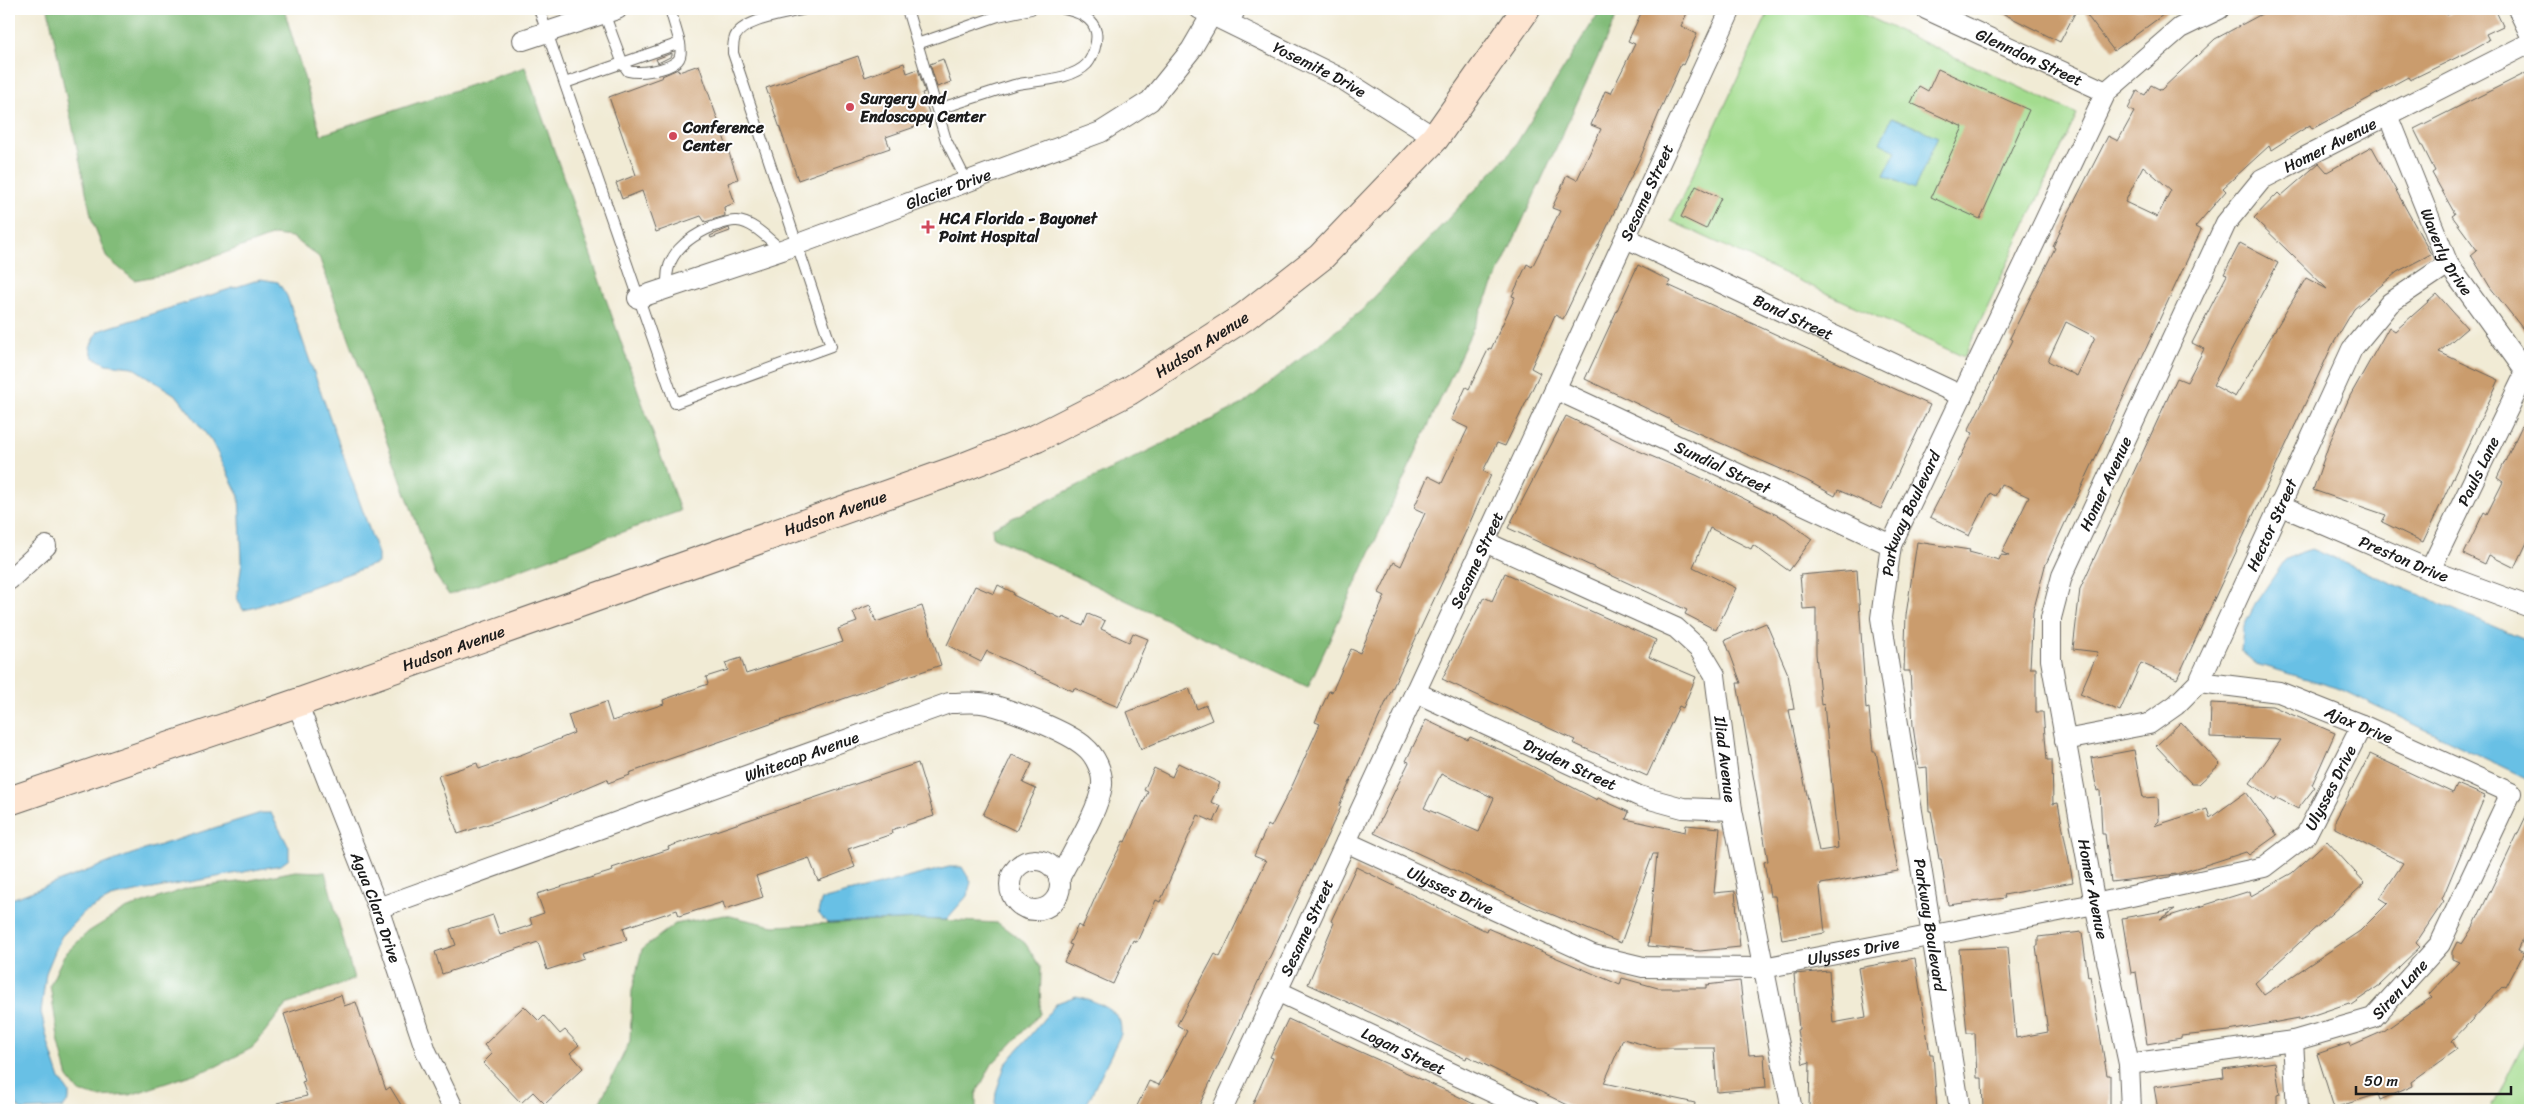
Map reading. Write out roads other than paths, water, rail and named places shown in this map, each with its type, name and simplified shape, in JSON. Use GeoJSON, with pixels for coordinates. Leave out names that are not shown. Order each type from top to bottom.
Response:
{"type":"FeatureCollection","features":[{"type":"Feature","properties":{"kind":"street","name":"Hudson Avenue"},"geometry":{"type":"LineString","coordinates":[[9,801],[297,703],[956,470],[1037,438],[1129,391],[1244,317],[1321,257],[1435,138],[1526,9]]}},
{"type":"Feature","properties":{"kind":"street","name":"Sesame Street"},"geometry":{"type":"LineString","coordinates":[[1222,1110],[1731,9]]}},
{"type":"Feature","properties":{"kind":"street","name":"Glenndon Street"},"geometry":{"type":"LineString","coordinates":[[1926,9],[2106,92]]}},
{"type":"Feature","properties":{"kind":"street","name":"Parkway Boulevard"},"geometry":{"type":"LineString","coordinates":[[1960,1110],[1881,618],[1891,545],[2106,92],[2180,28],[2219,9]]}},
{"type":"Feature","properties":{"kind":"street"},"geometry":{"type":"LineString","coordinates":[[2518,9],[2530,34]]}},
{"type":"Feature","properties":{"kind":"street"},"geometry":{"type":"LineString","coordinates":[[523,40],[611,11]]}},
{"type":"Feature","properties":{"kind":"street","name":"Glacier Drive"},"geometry":{"type":"LineString","coordinates":[[638,298],[789,248],[1101,132],[1150,101],[1191,50],[1206,11]]}},
{"type":"Feature","properties":{"kind":"street","name":"Yosemite Drive"},"geometry":{"type":"LineString","coordinates":[[1206,11],[1237,17],[1344,80],[1435,138]]}},
{"type":"Feature","properties":{"kind":"street","name":"Homer Avenue"},"geometry":{"type":"LineString","coordinates":[[2131,1110],[2129,1064],[2095,904],[2051,660],[2051,618],[2062,576],[2226,222],[2262,179],[2530,44]]}},
{"type":"Feature","properties":{"kind":"street","name":"Waverly Drive"},"geometry":{"type":"LineString","coordinates":[[2388,115],[2448,264],[2528,373]]}},
{"type":"Feature","properties":{"kind":"street","name":"Bond Street"},"geometry":{"type":"LineString","coordinates":[[1626,238],[1962,396]]}},
{"type":"Feature","properties":{"kind":"street","name":"Hector Street"},"geometry":{"type":"LineString","coordinates":[[2065,740],[2149,724],[2176,705],[2200,682],[2352,349],[2390,303],[2448,264]]}},
{"type":"Feature","properties":{"kind":"street","name":"Pauls Lane"},"geometry":{"type":"LineString","coordinates":[[2430,570],[2528,373]]}},
{"type":"Feature","properties":{"kind":"street","name":"Sundial Street"},"geometry":{"type":"LineString","coordinates":[[1555,389],[1891,545]]}},
{"type":"Feature","properties":{"kind":"street","name":"Preston Drive"},"geometry":{"type":"LineString","coordinates":[[2280,505],[2430,570],[2530,607]]}},
{"type":"Feature","properties":{"kind":"street","name":"Iliad Avenue"},"geometry":{"type":"LineString","coordinates":[[1485,542],[1676,628],[1700,650],[1715,675],[1732,810],[1792,1110]]}},
{"type":"Feature","properties":{"kind":"street"},"geometry":{"type":"LineString","coordinates":[[9,580],[46,546]]}},
{"type":"Feature","properties":{"kind":"street","name":"Ajax Drive"},"geometry":{"type":"LineString","coordinates":[[2200,682],[2279,692],[2362,725],[2511,793]]}},
{"type":"Feature","properties":{"kind":"street","name":"Dryden Street"},"geometry":{"type":"LineString","coordinates":[[1415,692],[1639,796],[1683,808],[1732,810]]}},
{"type":"Feature","properties":{"kind":"street","name":"Agua Clara Drive"},"geometry":{"type":"LineString","coordinates":[[297,703],[378,908],[426,1051],[454,1110]]}},
{"type":"Feature","properties":{"kind":"street","name":"Whitecap Avenue"},"geometry":{"type":"LineString","coordinates":[[378,908],[949,703],[986,703],[1021,714],[1076,740],[1091,753],[1100,770],[1102,784],[1096,806],[1059,879]]}},
{"type":"Feature","properties":{"kind":"street","name":"Ulysses Drive"},"geometry":{"type":"LineString","coordinates":[[1346,842],[1593,955],[1643,967],[1763,968],[2095,904],[2264,867],[2306,835],[2362,725]]}},
{"type":"Feature","properties":{"kind":"street","name":"Siren Lane"},"geometry":{"type":"LineString","coordinates":[[2129,1064],[2293,1041],[2373,1018],[2440,944],[2511,793]]}},
{"type":"Feature","properties":{"kind":"street","name":"Logan Street"},"geometry":{"type":"LineString","coordinates":[[1277,991],[1530,1110]]}},
{"type":"Feature","properties":{"kind":"street"},"geometry":{"type":"LineString","coordinates":[[2293,1041],[2298,1110]]}},
{"type":"Feature","properties":{"kind":"lane"},"geometry":{"type":"LineString","coordinates":[[539,9],[675,403],[831,346],[789,248],[732,53],[734,38],[740,29],[754,22],[805,9]]}},
{"type":"Feature","properties":{"kind":"lane"},"geometry":{"type":"LineString","coordinates":[[611,11],[622,64],[628,71],[638,73],[676,63],[680,56],[680,43],[670,9]]}},
{"type":"Feature","properties":{"kind":"lane"},"geometry":{"type":"LineString","coordinates":[[907,9],[946,140],[967,182]]}},
{"type":"Feature","properties":{"kind":"lane"},"geometry":{"type":"LineString","coordinates":[[918,44],[998,16],[1031,9]]}},
{"type":"Feature","properties":{"kind":"lane"},"geometry":{"type":"LineString","coordinates":[[936,110],[1016,85],[1074,72],[1086,64],[1094,51],[1097,33],[1091,21],[1077,12],[1064,9]]}},
{"type":"Feature","properties":{"kind":"lane"},"geometry":{"type":"LineString","coordinates":[[565,83],[680,43]]}},
{"type":"Feature","properties":{"kind":"lane"},"geometry":{"type":"LineString","coordinates":[[668,288],[666,279],[670,263],[687,239],[727,222],[746,223],[789,248]]}},
{"type":"Feature","properties":{"kind":"water"},"geometry":{"type":"Polygon","coordinates":[[[1892,117],[1938,137],[1914,189],[1884,175],[1896,151],[1880,143],[1892,117]]]}},
{"type":"Feature","properties":{"kind":"water"},"geometry":{"type":"Polygon","coordinates":[[[261,279],[278,282],[287,296],[378,554],[378,563],[243,610],[237,598],[242,561],[239,496],[212,442],[177,396],[132,367],[106,364],[93,357],[90,347],[98,331],[261,279]]]}},
{"type":"Feature","properties":{"kind":"water"},"geometry":{"type":"Polygon","coordinates":[[[2312,549],[2530,642],[2530,780],[2341,689],[2256,664],[2241,651],[2243,628],[2257,601],[2285,560],[2312,549]]]}},
{"type":"Feature","properties":{"kind":"water"},"geometry":{"type":"Polygon","coordinates":[[[261,813],[271,813],[289,847],[289,859],[281,865],[115,896],[84,912],[61,937],[46,973],[41,1012],[49,1046],[60,1079],[69,1092],[69,1100],[63,1108],[21,1110],[11,1099],[9,1083],[9,900],[132,854],[261,813]]]}},
{"type":"Feature","properties":{"kind":"water"},"geometry":{"type":"Polygon","coordinates":[[[949,867],[962,867],[971,882],[967,896],[946,920],[919,919],[827,923],[818,913],[821,900],[949,867]]]}},
{"type":"Feature","properties":{"kind":"water"},"geometry":{"type":"Polygon","coordinates":[[[1076,996],[1108,1008],[1117,1017],[1121,1028],[1121,1034],[1084,1110],[999,1109],[995,1103],[996,1092],[1005,1065],[1057,1003],[1076,996]]]}},
{"type":"Feature","properties":{"kind":"place","name":"Surgery and Endoscopy Center"},"geometry":{"type":"Point","coordinates":[850,107]}},
{"type":"Feature","properties":{"kind":"place","name":"Conference Center"},"geometry":{"type":"Point","coordinates":[673,136]}},
{"type":"Feature","properties":{"kind":"place","name":"HCA Florida - Bayonet Point Hospital"},"geometry":{"type":"Point","coordinates":[928,227]}}]}
